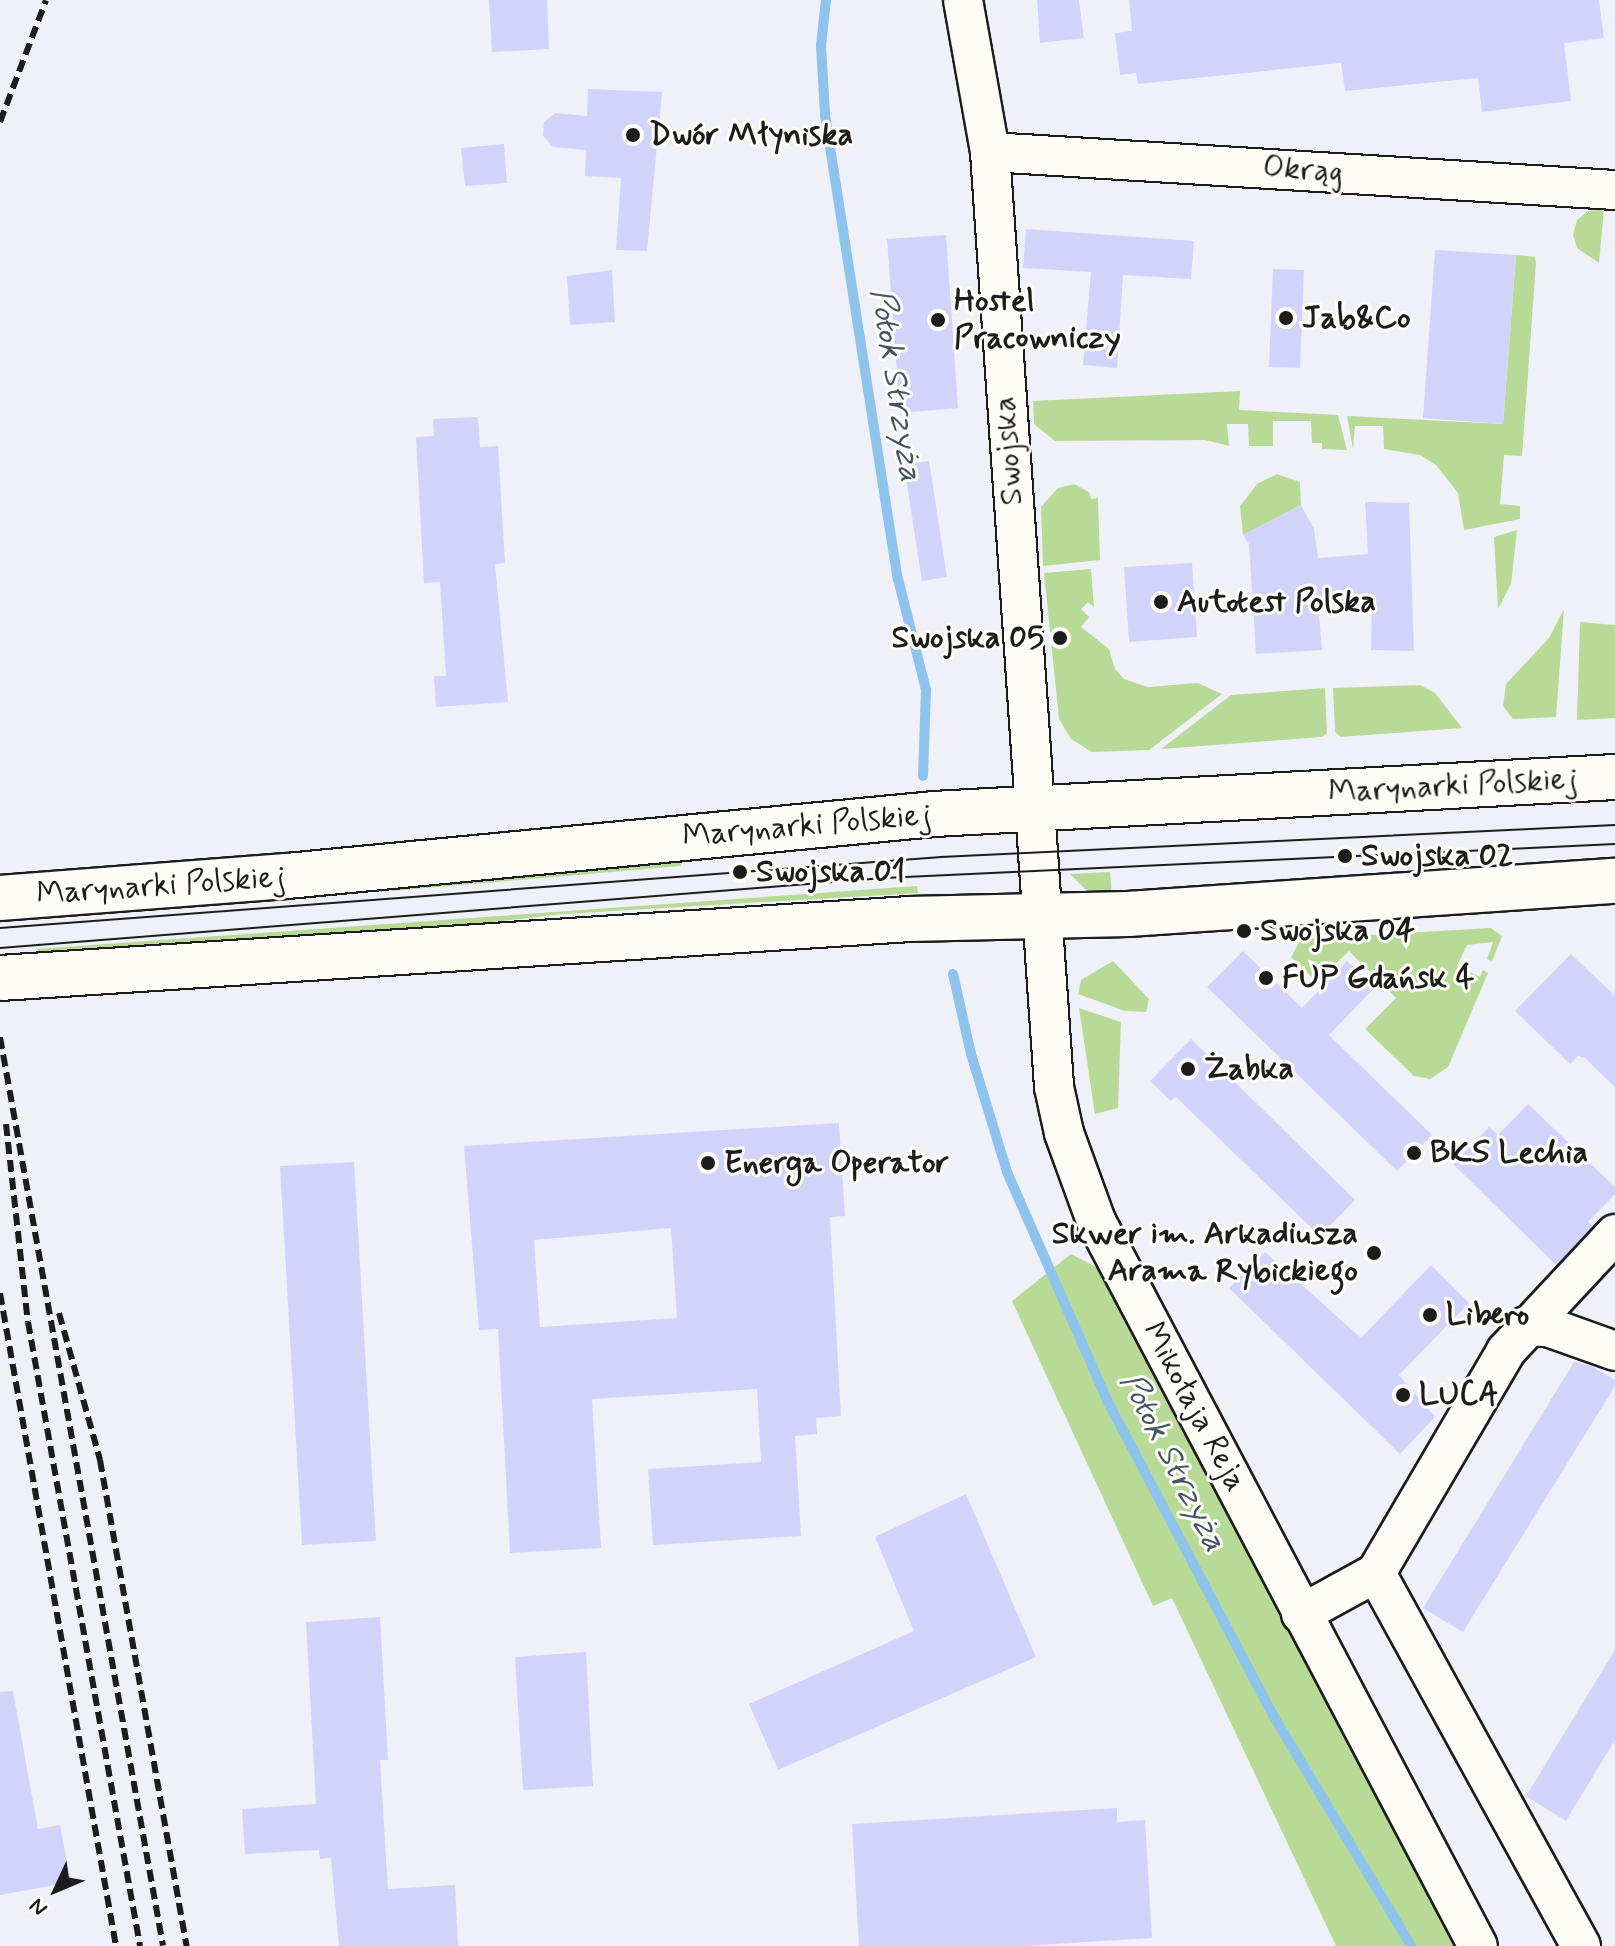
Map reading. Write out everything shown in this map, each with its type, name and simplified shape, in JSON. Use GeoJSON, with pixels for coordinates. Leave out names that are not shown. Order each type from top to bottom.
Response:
{"type":"FeatureCollection","features":[{"type":"Feature","properties":{"kind":"main road","name":"Marynarki Polskiej"},"geometry":{"type":"LineString","coordinates":[[13,897],[1036,807],[1615,777]]}},
{"type":"Feature","properties":{"kind":"main road"},"geometry":{"type":"LineString","coordinates":[[0,978],[909,919],[1043,917],[1615,881]]}},
{"type":"Feature","properties":{"kind":"street","name":"Swojska"},"geometry":{"type":"LineString","coordinates":[[963,0],[990,152],[1043,917]]}},
{"type":"Feature","properties":{"kind":"street","name":"Okrąg"},"geometry":{"type":"LineString","coordinates":[[990,152],[1615,190]]}},
{"type":"Feature","properties":{"kind":"street","name":"Mikołaja Reja"},"geometry":{"type":"LineString","coordinates":[[1043,917],[1054,1087],[1074,1164],[1096,1221],[1478,1946]]}},
{"type":"Feature","properties":{"kind":"street"},"geometry":{"type":"LineString","coordinates":[[1301,1614],[1376,1573],[1526,1326],[1615,1234]]}},
{"type":"Feature","properties":{"kind":"street"},"geometry":{"type":"LineString","coordinates":[[1526,1326],[1548,1327],[1615,1351]]}},
{"type":"Feature","properties":{"kind":"street"},"geometry":{"type":"LineString","coordinates":[[1376,1573],[1581,1946]]}},
{"type":"Feature","properties":{"kind":"green space"},"geometry":{"type":"Polygon","coordinates":[[[1604,210],[1599,263],[1577,248],[1573,235],[1577,220],[1588,211],[1604,210]]]}},
{"type":"Feature","properties":{"kind":"green space"},"geometry":{"type":"Polygon","coordinates":[[[1516,255],[1535,257],[1536,263],[1522,456],[1504,455],[1500,504],[1520,506],[1520,519],[1464,530],[1458,493],[1436,465],[1420,455],[1384,449],[1383,426],[1355,426],[1353,449],[1347,416],[1503,424],[1516,255]]]}},
{"type":"Feature","properties":{"kind":"green space"},"geometry":{"type":"Polygon","coordinates":[[[1240,391],[1239,410],[1338,415],[1347,450],[1322,449],[1322,443],[1312,443],[1311,421],[1273,421],[1273,446],[1249,446],[1248,424],[1227,424],[1229,446],[1205,440],[1055,441],[1034,424],[1033,401],[1240,391]]]}},
{"type":"Feature","properties":{"kind":"green space"},"geometry":{"type":"Polygon","coordinates":[[[1277,474],[1300,482],[1301,505],[1243,535],[1240,506],[1257,484],[1277,474]]]}},
{"type":"Feature","properties":{"kind":"green space"},"geometry":{"type":"Polygon","coordinates":[[[1074,484],[1089,492],[1091,499],[1098,498],[1100,560],[1043,566],[1041,507],[1058,488],[1074,484]]]}},
{"type":"Feature","properties":{"kind":"green space"},"geometry":{"type":"Polygon","coordinates":[[[1517,530],[1511,584],[1498,609],[1494,537],[1517,530]]]}},
{"type":"Feature","properties":{"kind":"green space"},"geometry":{"type":"Polygon","coordinates":[[[1091,569],[1094,607],[1088,602],[1081,609],[1089,617],[1081,627],[1109,649],[1115,669],[1124,679],[1148,687],[1198,683],[1222,694],[1149,750],[1092,752],[1071,739],[1059,719],[1044,573],[1091,569]]]}},
{"type":"Feature","properties":{"kind":"green space"},"geometry":{"type":"Polygon","coordinates":[[[1564,609],[1556,717],[1513,719],[1503,706],[1506,684],[1549,638],[1564,609]]]}},
{"type":"Feature","properties":{"kind":"green space"},"geometry":{"type":"Polygon","coordinates":[[[1580,622],[1615,625],[1615,718],[1577,720],[1580,622]]]}},
{"type":"Feature","properties":{"kind":"green space"},"geometry":{"type":"Polygon","coordinates":[[[1420,685],[1435,693],[1462,728],[1341,737],[1335,732],[1333,688],[1420,685]]]}},
{"type":"Feature","properties":{"kind":"green space"},"geometry":{"type":"Polygon","coordinates":[[[1325,688],[1327,733],[1322,737],[1161,749],[1231,695],[1325,688]]]}},
{"type":"Feature","properties":{"kind":"green space"},"geometry":{"type":"Polygon","coordinates":[[[680,858],[681,866],[380,892],[379,885],[680,858]]]}},
{"type":"Feature","properties":{"kind":"green space"},"geometry":{"type":"Polygon","coordinates":[[[1110,872],[1112,896],[1089,893],[1070,874],[1110,872]]]}},
{"type":"Feature","properties":{"kind":"green space"},"geometry":{"type":"Polygon","coordinates":[[[917,886],[918,893],[563,914],[327,941],[40,959],[37,949],[917,886]]]}},
{"type":"Feature","properties":{"kind":"green space"},"geometry":{"type":"Polygon","coordinates":[[[1491,928],[1502,936],[1492,961],[1487,959],[1493,942],[1467,945],[1457,966],[1480,977],[1483,970],[1488,973],[1448,1067],[1430,1079],[1414,1076],[1365,1029],[1396,998],[1349,951],[1317,982],[1291,957],[1301,939],[1491,928]]]}},
{"type":"Feature","properties":{"kind":"green space"},"geometry":{"type":"Polygon","coordinates":[[[1113,961],[1149,999],[1146,1012],[1125,1011],[1078,994],[1081,980],[1113,961]]]}},
{"type":"Feature","properties":{"kind":"green space"},"geometry":{"type":"Polygon","coordinates":[[[1079,1008],[1121,1022],[1118,1108],[1095,1114],[1079,1008]]]}},
{"type":"Feature","properties":{"kind":"green space"},"geometry":{"type":"Polygon","coordinates":[[[1071,1254],[1102,1270],[1461,1946],[1336,1946],[1172,1598],[1153,1606],[1012,1301],[1071,1254]]]}},
{"type":"Feature","properties":{"kind":"building"},"geometry":{"type":"Polygon","coordinates":[[[489,0],[547,0],[549,49],[492,52],[489,0]]]}},
{"type":"Feature","properties":{"kind":"building"},"geometry":{"type":"Polygon","coordinates":[[[1037,0],[1079,0],[1084,38],[1040,43],[1037,0]]]}},
{"type":"Feature","properties":{"kind":"building"},"geometry":{"type":"Polygon","coordinates":[[[1129,0],[1599,0],[1604,38],[1564,43],[1571,101],[1482,112],[1478,78],[1345,91],[1341,63],[1138,84],[1136,73],[1120,75],[1115,33],[1132,31],[1129,0]]]}},
{"type":"Feature","properties":{"kind":"building"},"geometry":{"type":"Polygon","coordinates":[[[588,89],[662,92],[647,251],[616,250],[621,178],[585,176],[586,150],[553,147],[543,136],[544,122],[555,113],[587,116],[588,89]]]}},
{"type":"Feature","properties":{"kind":"building"},"geometry":{"type":"Polygon","coordinates":[[[504,144],[507,183],[465,186],[461,148],[504,144]]]}},
{"type":"Feature","properties":{"kind":"building"},"geometry":{"type":"Polygon","coordinates":[[[1026,229],[1194,241],[1191,279],[1123,275],[1117,368],[1083,365],[1091,272],[1023,268],[1026,229]]]}},
{"type":"Feature","properties":{"kind":"building"},"geometry":{"type":"Polygon","coordinates":[[[946,235],[958,408],[900,413],[887,239],[946,235]]]}},
{"type":"Feature","properties":{"kind":"building"},"geometry":{"type":"Polygon","coordinates":[[[1435,250],[1516,255],[1503,424],[1423,418],[1435,250]]]}},
{"type":"Feature","properties":{"kind":"building","name":"Jab&Co"},"geometry":{"type":"Polygon","coordinates":[[[1273,269],[1304,270],[1300,368],[1269,367],[1273,269]]]}},
{"type":"Feature","properties":{"kind":"building"},"geometry":{"type":"Polygon","coordinates":[[[612,270],[615,322],[570,325],[567,276],[612,270]]]}},
{"type":"Feature","properties":{"kind":"building"},"geometry":{"type":"Polygon","coordinates":[[[478,417],[480,447],[498,446],[505,563],[495,564],[508,702],[436,707],[434,676],[446,676],[440,582],[424,583],[416,437],[434,436],[433,419],[478,417]]]}},
{"type":"Feature","properties":{"kind":"building"},"geometry":{"type":"Polygon","coordinates":[[[929,461],[947,577],[922,581],[904,465],[929,461]]]}},
{"type":"Feature","properties":{"kind":"building"},"geometry":{"type":"Polygon","coordinates":[[[1365,502],[1409,503],[1414,651],[1371,650],[1372,600],[1318,603],[1322,650],[1256,654],[1249,544],[1243,535],[1301,505],[1314,529],[1318,558],[1368,554],[1365,502]]]}},
{"type":"Feature","properties":{"kind":"building","name":"Autotest Polska"},"geometry":{"type":"Polygon","coordinates":[[[1192,563],[1197,637],[1129,642],[1124,567],[1192,563]]]}},
{"type":"Feature","properties":{"kind":"building"},"geometry":{"type":"Polygon","coordinates":[[[1243,951],[1302,1008],[1347,961],[1375,987],[1329,1035],[1432,1135],[1397,1171],[1207,987],[1243,951]]]}},
{"type":"Feature","properties":{"kind":"building"},"geometry":{"type":"Polygon","coordinates":[[[1571,954],[1615,996],[1615,1087],[1585,1058],[1578,1056],[1570,1064],[1515,1011],[1571,954]]]}},
{"type":"Feature","properties":{"kind":"building"},"geometry":{"type":"Polygon","coordinates":[[[1191,1039],[1355,1200],[1320,1236],[1176,1097],[1171,1101],[1150,1081],[1191,1039]]]}},
{"type":"Feature","properties":{"kind":"building"},"geometry":{"type":"Polygon","coordinates":[[[1528,1104],[1615,1187],[1615,1194],[1588,1222],[1593,1226],[1556,1265],[1453,1164],[1489,1127],[1498,1135],[1528,1104]]]}},
{"type":"Feature","properties":{"kind":"building"},"geometry":{"type":"Polygon","coordinates":[[[839,1123],[845,1216],[830,1217],[841,1416],[816,1418],[817,1434],[795,1436],[801,1536],[653,1545],[648,1469],[761,1462],[757,1389],[592,1399],[601,1548],[510,1553],[498,1329],[479,1330],[464,1146],[839,1123]],[[671,1228],[534,1240],[540,1327],[677,1318],[671,1228]]]}},
{"type":"Feature","properties":{"kind":"building"},"geometry":{"type":"Polygon","coordinates":[[[354,1162],[376,1541],[302,1545],[280,1166],[354,1162]]]}},
{"type":"Feature","properties":{"kind":"building"},"geometry":{"type":"Polygon","coordinates":[[[1265,1252],[1361,1338],[1431,1265],[1469,1303],[1399,1375],[1435,1417],[1400,1454],[1229,1288],[1265,1252]]]}},
{"type":"Feature","properties":{"kind":"building"},"geometry":{"type":"Polygon","coordinates":[[[1574,1362],[1591,1366],[1615,1380],[1615,1386],[1463,1632],[1423,1608],[1574,1362]]]}},
{"type":"Feature","properties":{"kind":"building"},"geometry":{"type":"Polygon","coordinates":[[[966,1494],[1036,1657],[778,1770],[749,1704],[914,1631],[875,1537],[966,1494]]]}},
{"type":"Feature","properties":{"kind":"building"},"geometry":{"type":"Polygon","coordinates":[[[380,1617],[388,1760],[380,1760],[388,1889],[455,1885],[458,1946],[339,1946],[331,1858],[320,1859],[319,1850],[245,1854],[242,1809],[316,1804],[306,1622],[380,1617]]]}},
{"type":"Feature","properties":{"kind":"building"},"geometry":{"type":"Polygon","coordinates":[[[1615,1650],[1615,1740],[1566,1821],[1526,1796],[1615,1650]]]}},
{"type":"Feature","properties":{"kind":"building"},"geometry":{"type":"Polygon","coordinates":[[[586,1652],[593,1786],[523,1790],[515,1657],[586,1652]]]}},
{"type":"Feature","properties":{"kind":"building"},"geometry":{"type":"Polygon","coordinates":[[[13,1691],[38,1829],[60,1825],[71,1882],[0,1895],[0,1692],[13,1691]]]}},
{"type":"Feature","properties":{"kind":"building"},"geometry":{"type":"Polygon","coordinates":[[[1117,1808],[1117,1822],[1145,1820],[1152,1938],[1021,1946],[859,1946],[852,1824],[1117,1808]]]}},
{"type":"Feature","properties":{"kind":"waterway","name":"Potok Strzyża"},"geometry":{"type":"LineString","coordinates":[[826,0],[821,45],[825,115],[898,579],[926,690],[923,776]]}},
{"type":"Feature","properties":{"kind":"waterway","name":"Potok Strzyża"},"geometry":{"type":"LineString","coordinates":[[953,974],[971,1054],[1007,1172],[1109,1404],[1273,1715],[1411,1946]]}},
{"type":"Feature","properties":{"kind":"tram line"},"geometry":{"type":"LineString","coordinates":[[0,928],[941,857],[1615,825]]}},
{"type":"Feature","properties":{"kind":"tram line"},"geometry":{"type":"LineString","coordinates":[[0,948],[884,878],[1615,844]]}},
{"type":"Feature","properties":{"kind":"railway"},"geometry":{"type":"LineString","coordinates":[[0,122],[46,0]]}},
{"type":"Feature","properties":{"kind":"railway"},"geometry":{"type":"LineString","coordinates":[[0,1037],[163,1946]]}},
{"type":"Feature","properties":{"kind":"railway"},"geometry":{"type":"LineString","coordinates":[[6,1124],[28,1322],[140,1946]]}},
{"type":"Feature","properties":{"kind":"railway"},"geometry":{"type":"LineString","coordinates":[[0,1293],[116,1946]]}},
{"type":"Feature","properties":{"kind":"railway"},"geometry":{"type":"LineString","coordinates":[[59,1313],[100,1460],[187,1946]]}},
{"type":"Feature","properties":{"kind":"place","name":"Dwór Młyniska"},"geometry":{"type":"Point","coordinates":[633,135]}},
{"type":"Feature","properties":{"kind":"place","name":"Jab&Co"},"geometry":{"type":"Point","coordinates":[1286,318]}},
{"type":"Feature","properties":{"kind":"place","name":"Hostel Pracowniczy"},"geometry":{"type":"Point","coordinates":[938,320]}},
{"type":"Feature","properties":{"kind":"place","name":"Autotest Polska"},"geometry":{"type":"Point","coordinates":[1161,602]}},
{"type":"Feature","properties":{"kind":"place","name":"Swojska 05"},"geometry":{"type":"Point","coordinates":[1060,638]}},
{"type":"Feature","properties":{"kind":"place","name":"Swojska 02"},"geometry":{"type":"Point","coordinates":[1345,856]}},
{"type":"Feature","properties":{"kind":"place","name":"Swojska 01"},"geometry":{"type":"Point","coordinates":[740,872]}},
{"type":"Feature","properties":{"kind":"place","name":"Swojska 04"},"geometry":{"type":"Point","coordinates":[1244,931]}},
{"type":"Feature","properties":{"kind":"place","name":"FUP Gdańsk 4"},"geometry":{"type":"Point","coordinates":[1266,978]}},
{"type":"Feature","properties":{"kind":"place","name":"Żabka"},"geometry":{"type":"Point","coordinates":[1188,1069]}},
{"type":"Feature","properties":{"kind":"place","name":"BKS Lechia"},"geometry":{"type":"Point","coordinates":[1414,1153]}},
{"type":"Feature","properties":{"kind":"place","name":"Energa Operator"},"geometry":{"type":"Point","coordinates":[708,1163]}},
{"type":"Feature","properties":{"kind":"place","name":"Skwer im. Arkadiusza Arama Rybickiego"},"geometry":{"type":"Point","coordinates":[1374,1253]}},
{"type":"Feature","properties":{"kind":"place","name":"Libero"},"geometry":{"type":"Point","coordinates":[1430,1315]}},
{"type":"Feature","properties":{"kind":"place","name":"LUCA"},"geometry":{"type":"Point","coordinates":[1403,1395]}}]}
